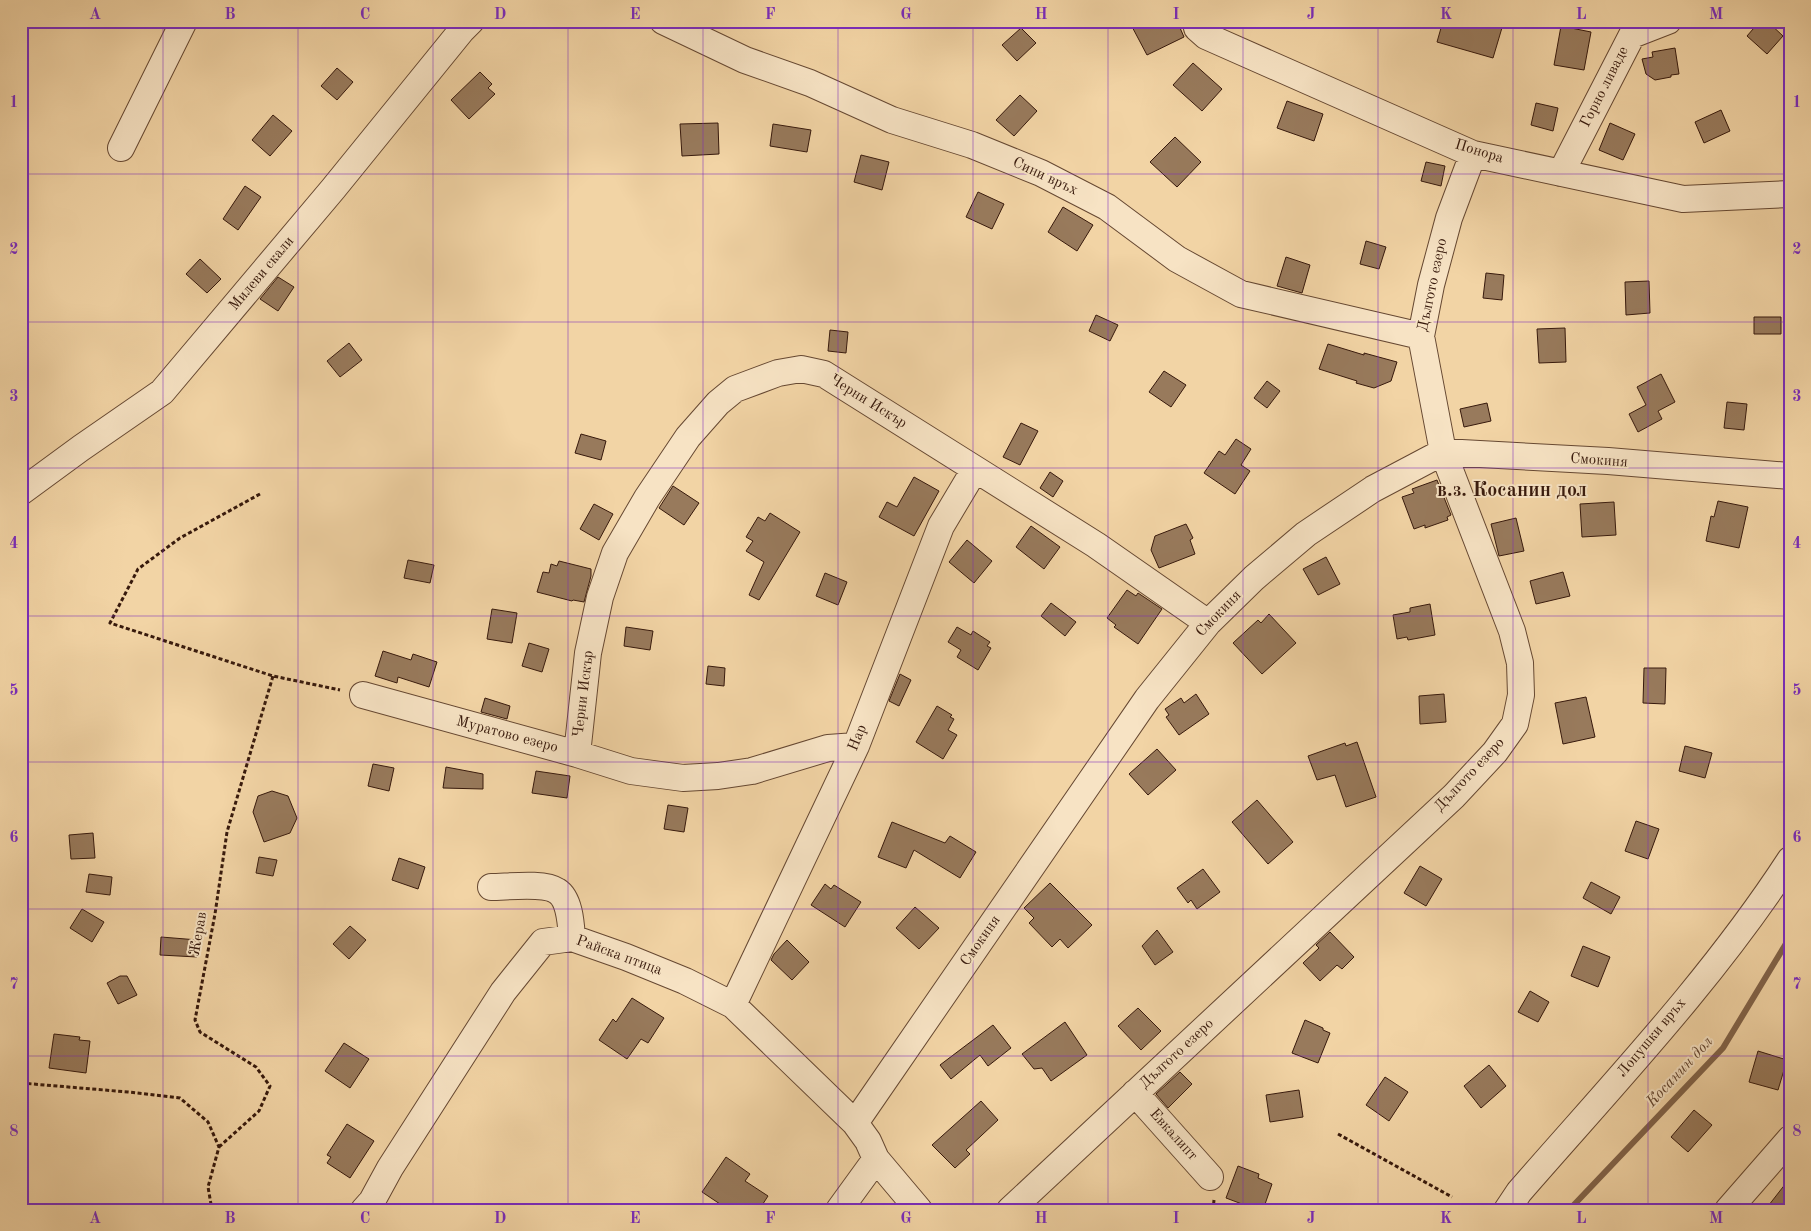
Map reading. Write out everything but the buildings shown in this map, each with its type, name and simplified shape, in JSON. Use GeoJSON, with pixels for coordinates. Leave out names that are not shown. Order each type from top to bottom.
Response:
{"type":"FeatureCollection","features":[{"type":"Feature","properties":{"kind":"street"},"geometry":{"type":"LineString","coordinates":[[121,148],[184,21]]}},
{"type":"Feature","properties":{"kind":"street","name":"Милеви скали"},"geometry":{"type":"LineString","coordinates":[[21,492],[162,392],[320,205],[471,21]]}},
{"type":"Feature","properties":{"kind":"street","name":"Сини връх"},"geometry":{"type":"LineString","coordinates":[[663,21],[745,60],[810,82],[892,120],[972,145],[1041,174],[1107,207],[1177,259],[1241,294],[1421,336]]}},
{"type":"Feature","properties":{"kind":"street","name":"Понора"},"geometry":{"type":"LineString","coordinates":[[1196,21],[1197,28],[1206,36],[1473,154],[1683,199],[1790,194]]}},
{"type":"Feature","properties":{"kind":"street","name":"Горно ливаде"},"geometry":{"type":"LineString","coordinates":[[1561,173],[1634,28],[1668,21]]}},
{"type":"Feature","properties":{"kind":"street","name":"Дългото езеро"},"geometry":{"type":"LineString","coordinates":[[1010,1210],[1454,796],[1495,752],[1515,724],[1521,695],[1520,663],[1512,632],[1443,452],[1421,336],[1431,285],[1449,218],[1473,154]]}},
{"type":"Feature","properties":{"kind":"street","name":"Черни Искър"},"geometry":{"type":"LineString","coordinates":[[577,754],[588,653],[600,597],[615,553],[647,498],[688,437],[718,403],[735,389],[778,373],[800,369],[824,374],[1096,545],[1208,623]]}},
{"type":"Feature","properties":{"kind":"street","name":"Смокиня"},"geometry":{"type":"LineString","coordinates":[[855,1122],[1147,699],[1208,623],[1254,578],[1306,534],[1373,489],[1443,452],[1608,461],[1790,476]]}},
{"type":"Feature","properties":{"kind":"street","name":"Нар"},"geometry":{"type":"LineString","coordinates":[[733,1005],[856,746],[941,526],[975,469]]}},
{"type":"Feature","properties":{"kind":"street","name":"Муратово езеро"},"geometry":{"type":"LineString","coordinates":[[363,695],[577,754],[631,771],[683,778],[718,776],[752,770],[828,748],[856,746]]}},
{"type":"Feature","properties":{"kind":"street","name":"Лопушки връх"},"geometry":{"type":"LineString","coordinates":[[1507,1210],[1519,1192],[1647,1045],[1728,948],[1790,860]]}},
{"type":"Feature","properties":{"kind":"street"},"geometry":{"type":"LineString","coordinates":[[491,887],[546,887],[558,891],[570,916],[572,938]]}},
{"type":"Feature","properties":{"kind":"street","name":"Райска птица"},"geometry":{"type":"LineString","coordinates":[[364,1210],[503,992],[544,942],[572,938],[668,974],[733,1005],[855,1122],[868,1141],[876,1160],[919,1210]]}},
{"type":"Feature","properties":{"kind":"street","name":"Евкалипт"},"geometry":{"type":"LineString","coordinates":[[1135,1093],[1210,1177]]}},
{"type":"Feature","properties":{"kind":"street"},"geometry":{"type":"LineString","coordinates":[[1728,1210],[1790,1139]]}},
{"type":"Feature","properties":{"kind":"street"},"geometry":{"type":"LineString","coordinates":[[839,1210],[876,1160]]}},
{"type":"Feature","properties":{"kind":"path"},"geometry":{"type":"LineString","coordinates":[[260,494],[180,538],[138,569],[110,624],[273,676],[363,695]]}},
{"type":"Feature","properties":{"kind":"path","name":"Жерав"},"geometry":{"type":"LineString","coordinates":[[220,1147],[259,1111],[270,1086],[256,1067],[200,1032],[195,1020],[227,832],[273,676]]}},
{"type":"Feature","properties":{"kind":"path"},"geometry":{"type":"LineString","coordinates":[[21,1083],[180,1098],[208,1122],[220,1147],[208,1187],[212,1210]]}},
{"type":"Feature","properties":{"kind":"path"},"geometry":{"type":"LineString","coordinates":[[1338,1134],[1452,1197]]}},
{"type":"Feature","properties":{"kind":"waterway","name":"Косанин дол"},"geometry":{"type":"LineString","coordinates":[[1569,1210],[1723,1048],[1790,937]]}},
{"type":"Feature","properties":{"kind":"district","name":"в.з. Косанин дол"},"geometry":{"type":"Point","coordinates":[1512,491]}}]}
